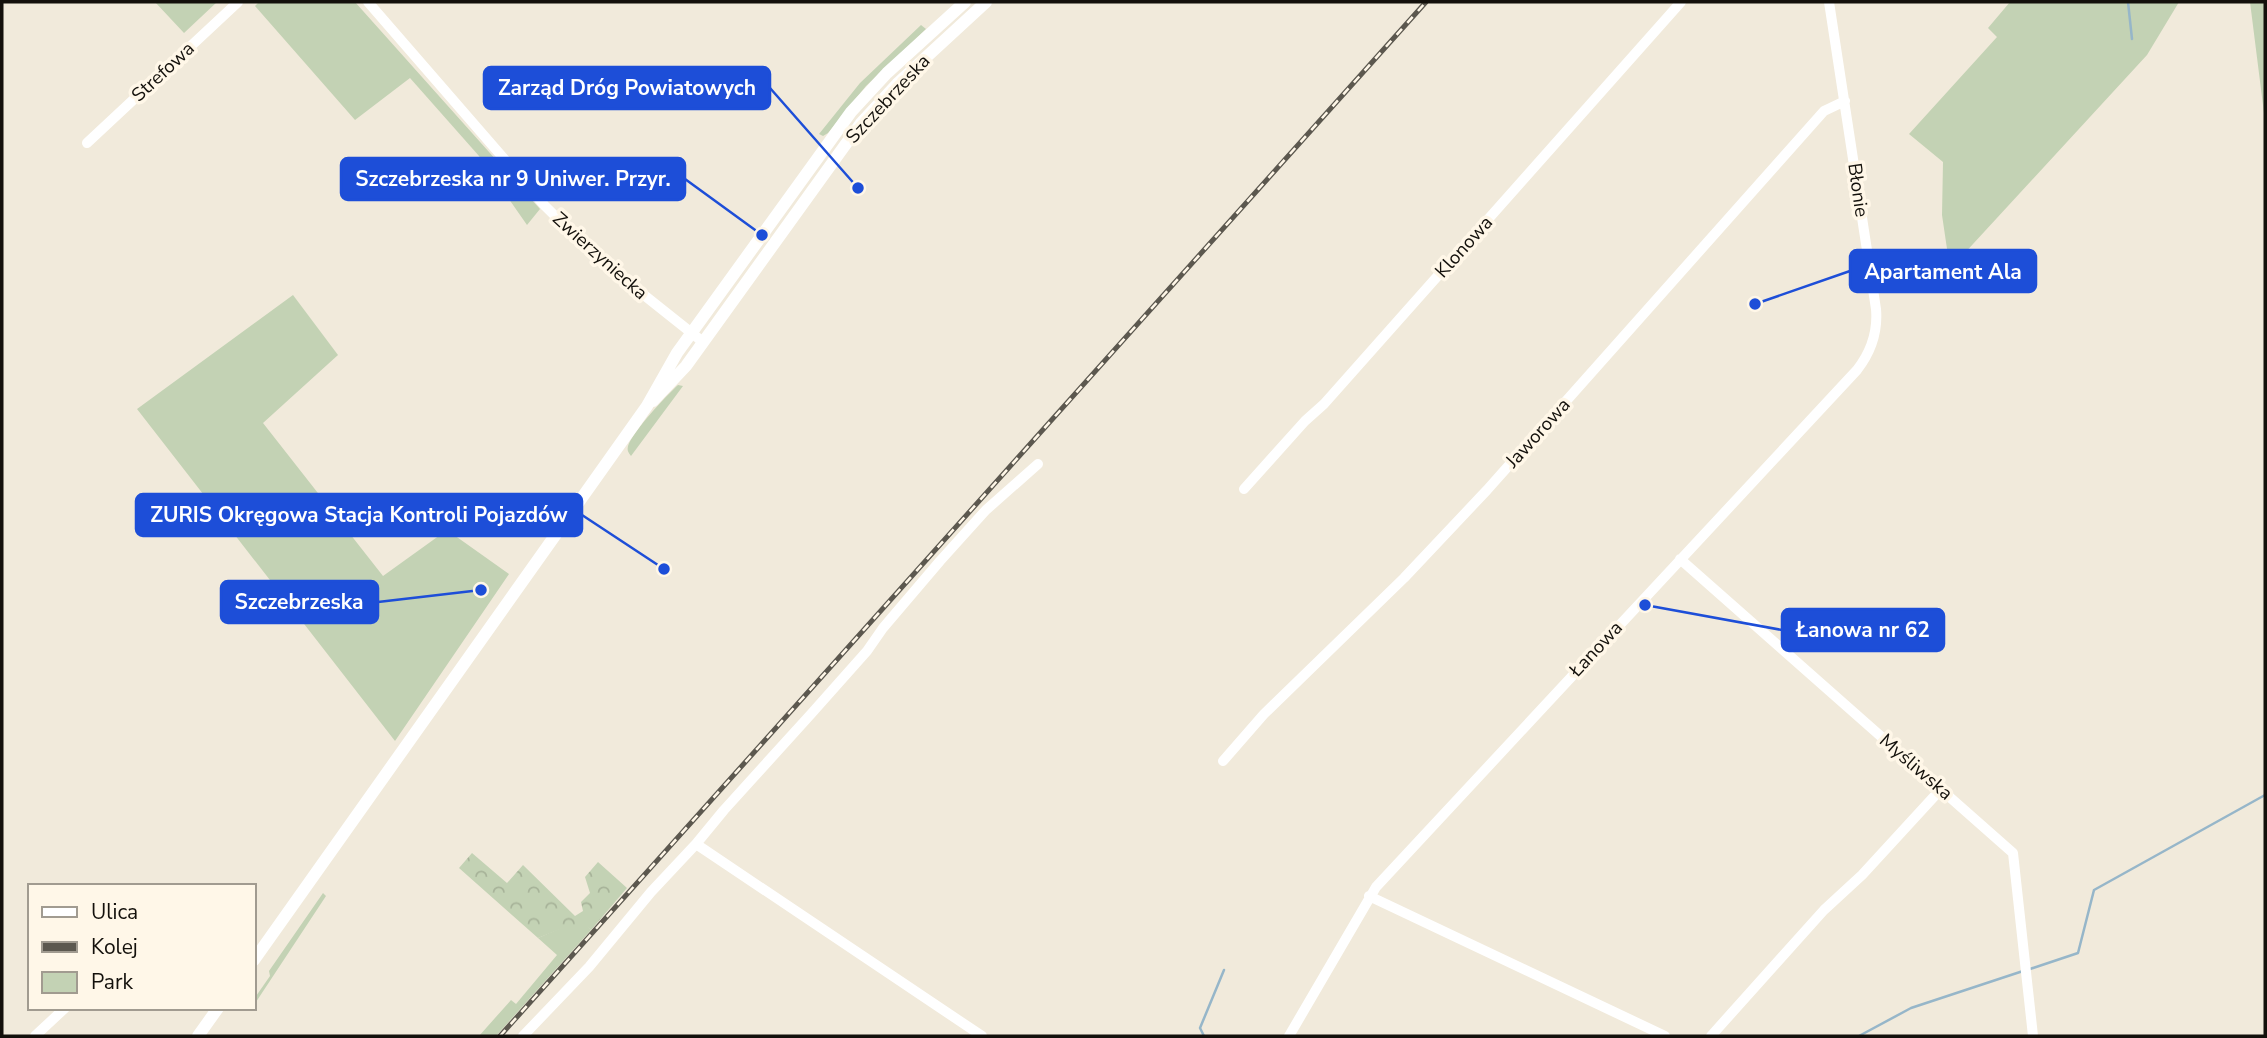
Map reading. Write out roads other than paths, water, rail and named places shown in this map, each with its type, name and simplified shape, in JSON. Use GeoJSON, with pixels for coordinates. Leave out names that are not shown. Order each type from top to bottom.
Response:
{"type":"FeatureCollection","features":[{"type":"Feature","properties":{"kind":"main road","name":"Szczebrzeska"},"geometry":{"type":"LineString","coordinates":[[646,408],[661,379],[691,334],[860,102],[887,73],[965,2]]}},
{"type":"Feature","properties":{"kind":"main road","name":"Szczebrzeska"},"geometry":{"type":"LineString","coordinates":[[646,408],[668,387],[703,342],[868,114],[907,74],[986,2]]}},
{"type":"Feature","properties":{"kind":"main road"},"geometry":{"type":"LineString","coordinates":[[256,957],[646,408]]}},
{"type":"Feature","properties":{"kind":"main road"},"geometry":{"type":"LineString","coordinates":[[198,1036],[217,1010]]}},
{"type":"Feature","properties":{"kind":"street","name":"Strefowa"},"geometry":{"type":"LineString","coordinates":[[87,143],[239,2]]}},
{"type":"Feature","properties":{"kind":"street","name":"Zwierzyniecka"},"geometry":{"type":"LineString","coordinates":[[368,2],[545,206],[600,260],[703,342]]}},
{"type":"Feature","properties":{"kind":"street","name":"Klonowa"},"geometry":{"type":"LineString","coordinates":[[1244,489],[1305,421],[1324,404],[1681,2]]}},
{"type":"Feature","properties":{"kind":"street","name":"Błonie"},"geometry":{"type":"LineString","coordinates":[[1829,2],[1876,315],[1871,347],[1854,373]]}},
{"type":"Feature","properties":{"kind":"street","name":"Jaworowa"},"geometry":{"type":"LineString","coordinates":[[1223,761],[1264,714],[1404,579],[1487,490],[1824,111],[1845,101]]}},
{"type":"Feature","properties":{"kind":"street","name":"Łanowa"},"geometry":{"type":"LineString","coordinates":[[1289,1036],[1370,897],[1395,866],[1854,373]]}},
{"type":"Feature","properties":{"kind":"street"},"geometry":{"type":"LineString","coordinates":[[523,1036],[589,967],[651,892],[867,651],[940,561],[986,510],[1038,464]]}},
{"type":"Feature","properties":{"kind":"street","name":"Myśliwska"},"geometry":{"type":"LineString","coordinates":[[1680,559],[2013,853],[2033,1036]]}},
{"type":"Feature","properties":{"kind":"street"},"geometry":{"type":"LineString","coordinates":[[1711,1036],[1824,910],[1862,874],[1941,789]]}},
{"type":"Feature","properties":{"kind":"street"},"geometry":{"type":"LineString","coordinates":[[696,844],[982,1036]]}},
{"type":"Feature","properties":{"kind":"street"},"geometry":{"type":"LineString","coordinates":[[1370,897],[1665,1036]]}},
{"type":"Feature","properties":{"kind":"street"},"geometry":{"type":"LineString","coordinates":[[35,1036],[63,1010]]}},
{"type":"Feature","properties":{"kind":"waterway"},"geometry":{"type":"LineString","coordinates":[[2128,2],[2132,39]]}},
{"type":"Feature","properties":{"kind":"waterway"},"geometry":{"type":"LineString","coordinates":[[2030,969],[2078,953],[2094,890],[2265,795]]}},
{"type":"Feature","properties":{"kind":"waterway"},"geometry":{"type":"LineString","coordinates":[[1204,1036],[1200,1028],[1224,970]]}},
{"type":"Feature","properties":{"kind":"waterway"},"geometry":{"type":"LineString","coordinates":[[1859,1036],[1911,1008],[2023,971]]}},
{"type":"Feature","properties":{"kind":"railway"},"geometry":{"type":"LineString","coordinates":[[500,1036],[1426,2]]}},
{"type":"Feature","properties":{"kind":"place","name":"Zarząd Dróg Powiatowych"},"geometry":{"type":"Point","coordinates":[858,188]}},
{"type":"Feature","properties":{"kind":"place","name":"Szczebrzeska nr 9 Uniwer. Przyr."},"geometry":{"type":"Point","coordinates":[762,235]}},
{"type":"Feature","properties":{"kind":"place","name":"Apartament Ala"},"geometry":{"type":"Point","coordinates":[1755,304]}},
{"type":"Feature","properties":{"kind":"place","name":"ZURIS Okręgowa Stacja Kontroli Pojazdów"},"geometry":{"type":"Point","coordinates":[664,569]}},
{"type":"Feature","properties":{"kind":"place","name":"Szczebrzeska"},"geometry":{"type":"Point","coordinates":[481,590]}},
{"type":"Feature","properties":{"kind":"place","name":"Łanowa nr 62"},"geometry":{"type":"Point","coordinates":[1645,605]}}]}
